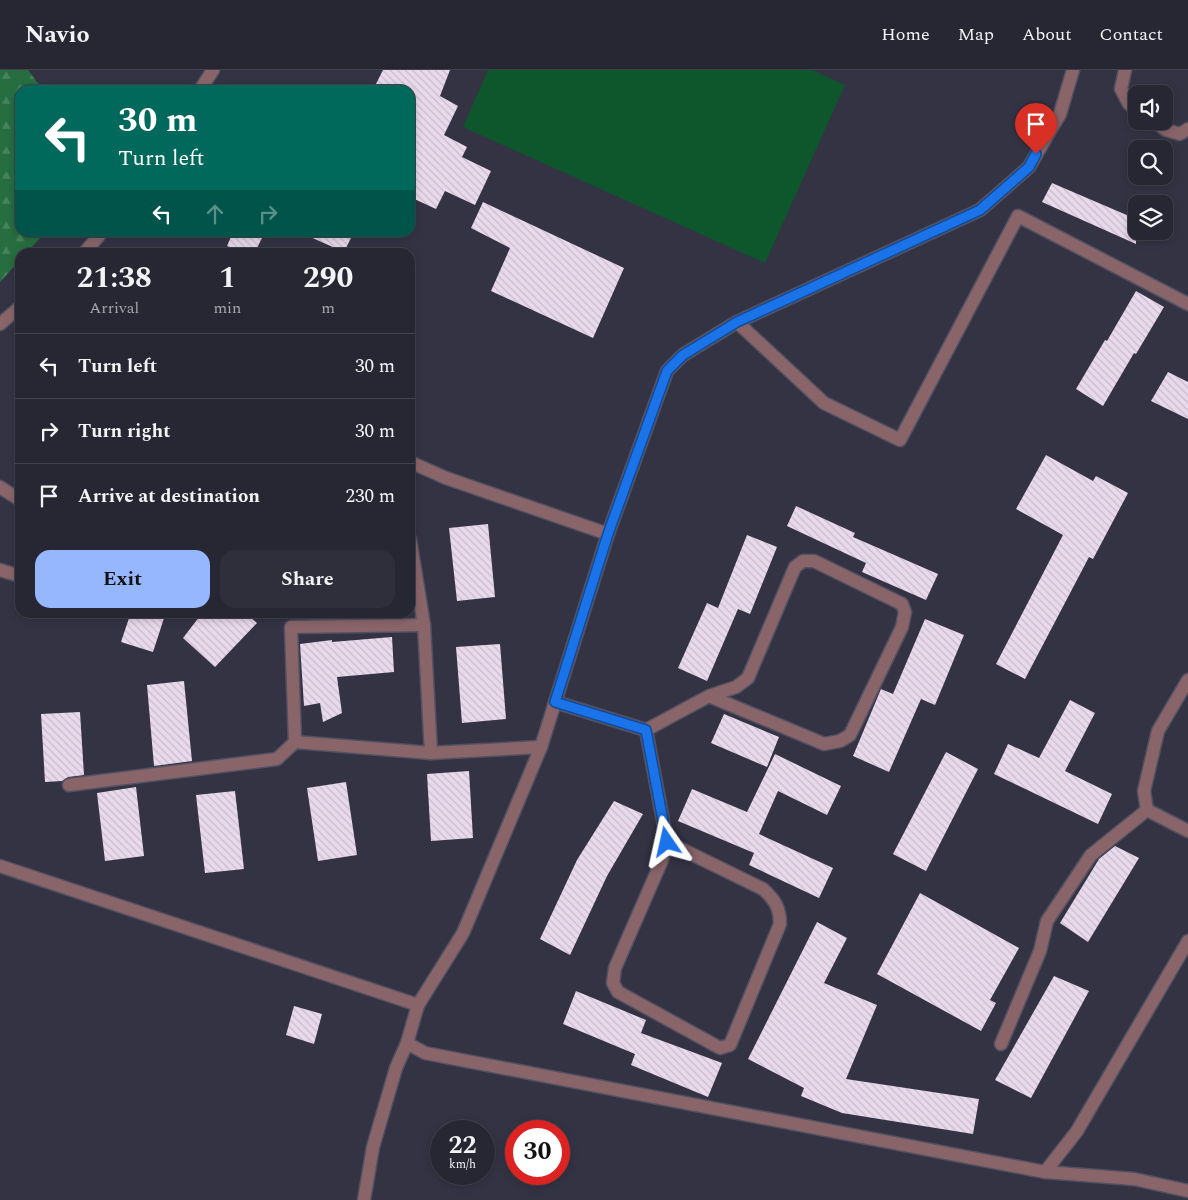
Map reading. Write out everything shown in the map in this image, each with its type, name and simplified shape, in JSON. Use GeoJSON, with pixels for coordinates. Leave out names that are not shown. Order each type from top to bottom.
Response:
{"type":"FeatureCollection","features":[{"type":"Feature","properties":{"kind":"street"},"geometry":{"type":"LineString","coordinates":[[203,85],[213,70]]}},
{"type":"Feature","properties":{"kind":"street"},"geometry":{"type":"LineString","coordinates":[[364,1200],[372,1147],[396,1068],[408,1043],[418,1005],[463,933],[541,746],[608,534],[667,371],[683,355],[737,322],[980,210],[1029,167],[1060,114],[1073,70]]}},
{"type":"Feature","properties":{"kind":"street"},"geometry":{"type":"LineString","coordinates":[[1125,70],[1121,89],[1128,102]]}},
{"type":"Feature","properties":{"kind":"street"},"geometry":{"type":"LineString","coordinates":[[1166,130],[1180,134],[1188,129]]}},
{"type":"Feature","properties":{"kind":"street"},"geometry":{"type":"LineString","coordinates":[[737,322],[824,403],[900,440],[1018,216],[1188,304]]}},
{"type":"Feature","properties":{"kind":"street"},"geometry":{"type":"LineString","coordinates":[[90,248],[98,237]]}},
{"type":"Feature","properties":{"kind":"street"},"geometry":{"type":"LineString","coordinates":[[0,324],[15,311]]}},
{"type":"Feature","properties":{"kind":"street"},"geometry":{"type":"LineString","coordinates":[[415,464],[446,478],[608,534]]}},
{"type":"Feature","properties":{"kind":"street"},"geometry":{"type":"LineString","coordinates":[[0,487],[15,497]]}},
{"type":"Feature","properties":{"kind":"street"},"geometry":{"type":"LineString","coordinates":[[555,702],[646,730],[710,696],[736,687],[748,678],[795,567],[803,561],[814,561],[902,604],[905,612],[902,627],[850,735],[840,742],[824,744],[710,696]]}},
{"type":"Feature","properties":{"kind":"street"},"geometry":{"type":"LineString","coordinates":[[0,570],[15,574]]}},
{"type":"Feature","properties":{"kind":"street"},"geometry":{"type":"LineString","coordinates":[[415,570],[424,625],[431,753]]}},
{"type":"Feature","properties":{"kind":"street"},"geometry":{"type":"LineString","coordinates":[[295,742],[290,627],[424,625]]}},
{"type":"Feature","properties":{"kind":"street"},"geometry":{"type":"LineString","coordinates":[[1147,810],[1144,791],[1158,731],[1188,680]]}},
{"type":"Feature","properties":{"kind":"street"},"geometry":{"type":"LineString","coordinates":[[646,730],[667,842],[662,860],[615,968],[613,983],[618,992],[720,1048],[730,1045],[780,924],[780,912],[774,899],[763,889],[667,842]]}},
{"type":"Feature","properties":{"kind":"street"},"geometry":{"type":"LineString","coordinates":[[69,785],[277,759],[295,742],[431,753],[541,746]]}},
{"type":"Feature","properties":{"kind":"street"},"geometry":{"type":"LineString","coordinates":[[1147,810],[1188,831]]}},
{"type":"Feature","properties":{"kind":"street"},"geometry":{"type":"LineString","coordinates":[[1001,1044],[1040,951],[1047,921],[1090,855],[1147,810]]}},
{"type":"Feature","properties":{"kind":"street"},"geometry":{"type":"LineString","coordinates":[[0,866],[418,1005]]}},
{"type":"Feature","properties":{"kind":"street"},"geometry":{"type":"LineString","coordinates":[[1045,1172],[1077,1131],[1188,941]]}},
{"type":"Feature","properties":{"kind":"street"},"geometry":{"type":"LineString","coordinates":[[408,1043],[425,1053],[1045,1172],[1134,1178],[1188,1191]]}},
{"type":"Feature","properties":{"kind":"green space"},"geometry":{"type":"Polygon","coordinates":[[[0,70],[28,70],[39,85],[15,85],[15,237],[41,237],[31,248],[15,248],[15,266],[0,282],[0,70]]]}},
{"type":"Feature","properties":{"kind":"green space"},"geometry":{"type":"Polygon","coordinates":[[[488,70],[812,70],[845,85],[765,263],[463,127],[488,70]]]}},
{"type":"Feature","properties":{"kind":"building"},"geometry":{"type":"Polygon","coordinates":[[[383,70],[450,70],[440,96],[458,106],[444,135],[467,147],[462,157],[491,171],[475,205],[445,191],[436,209],[415,199],[415,85],[376,85],[383,70]]]}},
{"type":"Feature","properties":{"kind":"building"},"geometry":{"type":"Polygon","coordinates":[[[1052,183],[1128,216],[1128,240],[1136,240],[1136,244],[1042,202],[1052,183]]]}},
{"type":"Feature","properties":{"kind":"building"},"geometry":{"type":"Polygon","coordinates":[[[483,202],[624,268],[593,338],[491,291],[510,248],[471,228],[483,202]]]}},
{"type":"Feature","properties":{"kind":"building"},"geometry":{"type":"Polygon","coordinates":[[[231,237],[262,237],[257,248],[231,248],[227,246],[231,237]]]}},
{"type":"Feature","properties":{"kind":"building"},"geometry":{"type":"Polygon","coordinates":[[[310,237],[352,237],[346,248],[335,248],[310,237]]]}},
{"type":"Feature","properties":{"kind":"building"},"geometry":{"type":"Polygon","coordinates":[[[1136,291],[1164,307],[1103,406],[1076,389],[1136,291]]]}},
{"type":"Feature","properties":{"kind":"building"},"geometry":{"type":"Polygon","coordinates":[[[1168,372],[1188,382],[1188,419],[1151,401],[1168,372]]]}},
{"type":"Feature","properties":{"kind":"building"},"geometry":{"type":"Polygon","coordinates":[[[1046,455],[1093,481],[1096,476],[1128,493],[1093,559],[1089,557],[1025,679],[996,664],[1063,535],[1016,509],[1046,455]]]}},
{"type":"Feature","properties":{"kind":"building"},"geometry":{"type":"Polygon","coordinates":[[[796,506],[855,533],[853,537],[938,574],[926,600],[862,572],[866,563],[787,526],[796,506]]]}},
{"type":"Feature","properties":{"kind":"building"},"geometry":{"type":"Polygon","coordinates":[[[488,524],[495,597],[457,601],[449,528],[488,524]]]}},
{"type":"Feature","properties":{"kind":"building"},"geometry":{"type":"Polygon","coordinates":[[[747,535],[777,547],[750,614],[738,609],[707,681],[678,668],[707,603],[718,608],[747,535]]]}},
{"type":"Feature","properties":{"kind":"building"},"geometry":{"type":"Polygon","coordinates":[[[129,618],[164,618],[153,652],[121,642],[129,618]]]}},
{"type":"Feature","properties":{"kind":"building"},"geometry":{"type":"Polygon","coordinates":[[[198,618],[251,618],[257,623],[215,667],[183,638],[198,618]]]}},
{"type":"Feature","properties":{"kind":"building"},"geometry":{"type":"Polygon","coordinates":[[[925,619],[964,635],[935,705],[921,699],[889,772],[853,756],[881,689],[893,694],[925,619]]]}},
{"type":"Feature","properties":{"kind":"building"},"geometry":{"type":"Polygon","coordinates":[[[392,637],[394,672],[337,677],[342,713],[323,722],[320,703],[304,706],[300,644],[332,640],[332,642],[392,637]]]}},
{"type":"Feature","properties":{"kind":"building"},"geometry":{"type":"Polygon","coordinates":[[[500,644],[506,719],[462,723],[456,647],[500,644]]]}},
{"type":"Feature","properties":{"kind":"building"},"geometry":{"type":"Polygon","coordinates":[[[184,681],[192,761],[154,766],[147,685],[184,681]]]}},
{"type":"Feature","properties":{"kind":"building"},"geometry":{"type":"Polygon","coordinates":[[[1070,700],[1095,713],[1065,771],[1112,794],[1098,824],[994,774],[1008,744],[1039,758],[1070,700]]]}},
{"type":"Feature","properties":{"kind":"building"},"geometry":{"type":"Polygon","coordinates":[[[80,712],[84,775],[68,777],[62,781],[45,782],[41,714],[80,712]]]}},
{"type":"Feature","properties":{"kind":"building"},"geometry":{"type":"Polygon","coordinates":[[[724,714],[779,737],[767,767],[711,743],[724,714]]]}},
{"type":"Feature","properties":{"kind":"building"},"geometry":{"type":"Polygon","coordinates":[[[946,752],[978,769],[926,871],[893,854],[946,752]]]}},
{"type":"Feature","properties":{"kind":"building"},"geometry":{"type":"Polygon","coordinates":[[[775,754],[841,786],[827,815],[778,791],[759,834],[833,868],[819,898],[749,865],[754,853],[678,821],[692,789],[747,812],[775,754]]]}},
{"type":"Feature","properties":{"kind":"building"},"geometry":{"type":"Polygon","coordinates":[[[469,771],[473,838],[431,841],[427,774],[469,771]]]}},
{"type":"Feature","properties":{"kind":"building"},"geometry":{"type":"Polygon","coordinates":[[[346,782],[357,855],[318,861],[307,788],[346,782]]]}},
{"type":"Feature","properties":{"kind":"building"},"geometry":{"type":"Polygon","coordinates":[[[136,787],[144,856],[105,861],[97,793],[136,787]]]}},
{"type":"Feature","properties":{"kind":"building"},"geometry":{"type":"Polygon","coordinates":[[[235,791],[244,869],[205,873],[196,795],[235,791]]]}},
{"type":"Feature","properties":{"kind":"building"},"geometry":{"type":"Polygon","coordinates":[[[614,801],[643,814],[607,876],[570,955],[540,939],[577,860],[614,801]]]}},
{"type":"Feature","properties":{"kind":"building"},"geometry":{"type":"Polygon","coordinates":[[[1115,846],[1139,858],[1088,942],[1060,923],[1099,859],[1115,846]]]}},
{"type":"Feature","properties":{"kind":"building"},"geometry":{"type":"Polygon","coordinates":[[[920,893],[1019,948],[990,1000],[996,1003],[981,1031],[877,974],[920,893]]]}},
{"type":"Feature","properties":{"kind":"building"},"geometry":{"type":"Polygon","coordinates":[[[817,922],[847,938],[824,983],[877,1005],[846,1079],[979,1099],[973,1134],[842,1113],[801,1096],[804,1088],[748,1059],[817,922]]]}},
{"type":"Feature","properties":{"kind":"building"},"geometry":{"type":"Polygon","coordinates":[[[1054,976],[1089,991],[1031,1098],[995,1080],[1054,976]]]}},
{"type":"Feature","properties":{"kind":"building"},"geometry":{"type":"Polygon","coordinates":[[[576,991],[646,1020],[641,1033],[722,1063],[708,1097],[631,1065],[635,1054],[563,1024],[576,991]]]}},
{"type":"Feature","properties":{"kind":"building"},"geometry":{"type":"Polygon","coordinates":[[[294,1006],[322,1014],[314,1044],[286,1035],[294,1006]]]}},
{"type":"Feature","properties":{"kind":"route"},"geometry":{"type":"LineString","coordinates":[[667,842],[646,730],[555,702],[608,534],[667,371],[683,355],[752,314],[980,210],[1029,167],[1036,154]]}}]}
